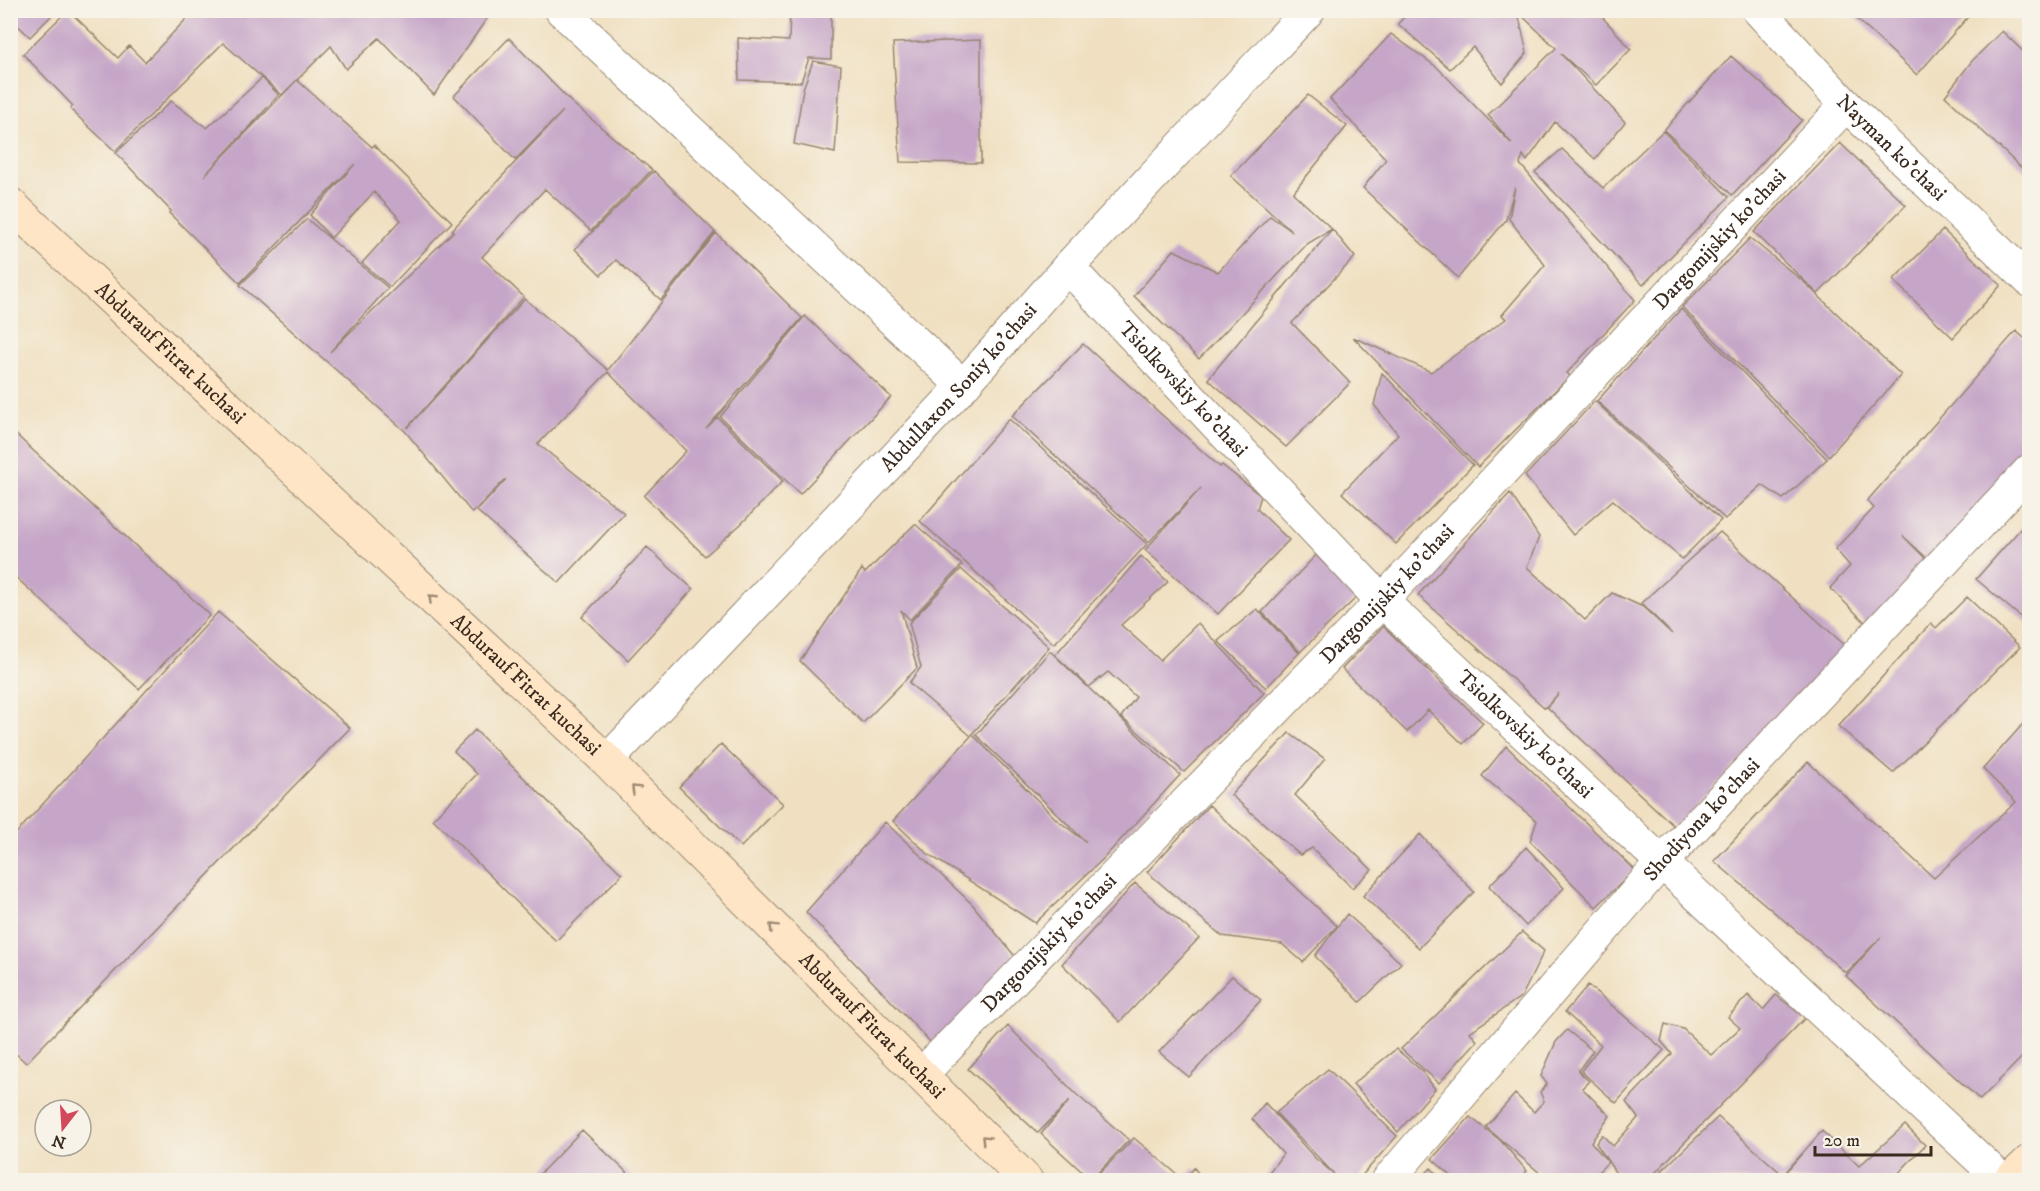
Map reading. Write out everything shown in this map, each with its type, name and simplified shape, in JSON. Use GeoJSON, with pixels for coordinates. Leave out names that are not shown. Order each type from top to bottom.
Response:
{"type":"FeatureCollection","features":[{"type":"Feature","properties":{"kind":"street"},"geometry":{"type":"LineString","coordinates":[[561,10],[963,386]]}},
{"type":"Feature","properties":{"kind":"street","name":"Abdullaxon Soniy ko'chasi"},"geometry":{"type":"LineString","coordinates":[[607,761],[963,386],[1068,267],[1309,10]]}},
{"type":"Feature","properties":{"kind":"street","name":"Nayman ko'chasi"},"geometry":{"type":"LineString","coordinates":[[1758,10],[1846,105],[2030,281]]}},
{"type":"Feature","properties":{"kind":"street","name":"Dargomijskiy ko'chasi"},"geometry":{"type":"LineString","coordinates":[[921,1075],[1382,601],[1846,105]]}},
{"type":"Feature","properties":{"kind":"street","name":"Abdurauf Fitrat kuchasi"},"geometry":{"type":"LineString","coordinates":[[10,204],[607,761],[1026,1180]]}},
{"type":"Feature","properties":{"kind":"street","name":"Tsiolkovskiy ko'chasi"},"geometry":{"type":"LineString","coordinates":[[1068,267],[1382,601],[2002,1180]]}},
{"type":"Feature","properties":{"kind":"street","name":"Shodiyona ko'chasi"},"geometry":{"type":"LineString","coordinates":[[1388,1180],[1661,863],[2030,470]]}},
{"type":"Feature","properties":{"kind":"street"},"geometry":{"type":"LineString","coordinates":[[2010,1180],[2030,1161]]}},
{"type":"Feature","properties":{"kind":"building"},"geometry":{"type":"Polygon","coordinates":[[[10,10],[57,10],[30,37],[10,18],[10,10]]]}},
{"type":"Feature","properties":{"kind":"building"},"geometry":{"type":"Polygon","coordinates":[[[68,10],[118,58],[129,46],[145,62],[195,10],[238,10],[243,16],[249,10],[486,10],[490,14],[434,95],[379,38],[346,69],[331,46],[282,95],[223,43],[115,151],[70,109],[73,106],[23,54],[68,10]]]}},
{"type":"Feature","properties":{"kind":"building"},"geometry":{"type":"Polygon","coordinates":[[[790,10],[831,10],[831,59],[809,58],[801,82],[739,80],[738,38],[789,41],[790,10]]]}},
{"type":"Feature","properties":{"kind":"building"},"geometry":{"type":"Polygon","coordinates":[[[1410,10],[1596,10],[1631,49],[1596,85],[1561,54],[1625,122],[1595,159],[1555,122],[1527,161],[1523,155],[1520,164],[1635,300],[1567,373],[1570,376],[1478,467],[1353,337],[1431,372],[1506,319],[1502,315],[1545,265],[1509,219],[1515,187],[1506,220],[1458,278],[1363,188],[1386,159],[1330,99],[1391,34],[1438,68],[1512,144],[1488,115],[1556,48],[1518,12],[1527,53],[1502,83],[1473,47],[1450,69],[1398,24],[1410,10]]]}},
{"type":"Feature","properties":{"kind":"building"},"geometry":{"type":"Polygon","coordinates":[[[1847,10],[1974,10],[1917,75],[1847,10]]]}},
{"type":"Feature","properties":{"kind":"building"},"geometry":{"type":"Polygon","coordinates":[[[2002,31],[2030,58],[2030,176],[1945,96],[1972,61],[2002,31]]]}},
{"type":"Feature","properties":{"kind":"building"},"geometry":{"type":"Polygon","coordinates":[[[509,38],[571,102],[652,170],[591,231],[545,189],[482,257],[524,297],[407,428],[525,299],[608,370],[716,233],[802,318],[706,429],[717,417],[783,481],[741,524],[705,556],[644,496],[686,451],[608,372],[538,444],[624,513],[559,583],[477,511],[506,479],[472,513],[405,431],[240,285],[307,219],[388,288],[330,352],[454,231],[452,230],[563,111],[515,160],[454,96],[509,38]]]}},
{"type":"Feature","properties":{"kind":"building"},"geometry":{"type":"Polygon","coordinates":[[[981,40],[981,163],[900,162],[893,43],[981,40]]]}},
{"type":"Feature","properties":{"kind":"building"},"geometry":{"type":"Polygon","coordinates":[[[1731,56],[1802,120],[1732,195],[1664,130],[1731,56]]]}},
{"type":"Feature","properties":{"kind":"building"},"geometry":{"type":"Polygon","coordinates":[[[813,61],[841,66],[835,153],[794,144],[803,89],[813,61]]]}},
{"type":"Feature","properties":{"kind":"building"},"geometry":{"type":"Polygon","coordinates":[[[262,78],[279,95],[204,176],[297,80],[372,147],[374,145],[452,222],[390,287],[362,263],[401,220],[374,192],[331,238],[310,215],[355,164],[240,283],[169,213],[171,211],[116,153],[171,101],[207,128],[262,78]]]}},
{"type":"Feature","properties":{"kind":"building"},"geometry":{"type":"Polygon","coordinates":[[[1308,95],[1347,126],[1293,193],[1332,229],[1307,244],[1199,359],[1134,296],[1174,250],[1218,272],[1270,216],[1293,232],[1231,176],[1308,95]]]}},
{"type":"Feature","properties":{"kind":"building"},"geometry":{"type":"Polygon","coordinates":[[[1663,131],[1729,197],[1643,285],[1535,172],[1562,149],[1603,188],[1663,131]]]}},
{"type":"Feature","properties":{"kind":"building"},"geometry":{"type":"Polygon","coordinates":[[[1840,143],[1906,205],[1818,294],[1754,232],[1840,143]]]}},
{"type":"Feature","properties":{"kind":"building"},"geometry":{"type":"Polygon","coordinates":[[[654,171],[715,232],[661,300],[616,260],[601,275],[575,249],[654,171]]]}},
{"type":"Feature","properties":{"kind":"building"},"geometry":{"type":"Polygon","coordinates":[[[1332,229],[1355,257],[1292,323],[1350,383],[1286,447],[1208,379],[1332,229]]]}},
{"type":"Feature","properties":{"kind":"building"},"geometry":{"type":"Polygon","coordinates":[[[1943,230],[2001,285],[1953,338],[1893,280],[1943,230]]]}},
{"type":"Feature","properties":{"kind":"building"},"geometry":{"type":"Polygon","coordinates":[[[1750,238],[1805,283],[1901,375],[1829,456],[1682,307],[1750,238]]]}},
{"type":"Feature","properties":{"kind":"building"},"geometry":{"type":"Polygon","coordinates":[[[1681,309],[1827,459],[1783,499],[1762,485],[1725,519],[1597,401],[1681,309]]]}},
{"type":"Feature","properties":{"kind":"building"},"geometry":{"type":"Polygon","coordinates":[[[805,316],[891,397],[800,494],[720,417],[805,316]]]}},
{"type":"Feature","properties":{"kind":"building"},"geometry":{"type":"Polygon","coordinates":[[[2016,331],[2030,343],[2030,456],[1931,562],[1903,536],[1932,565],[1868,625],[1830,588],[1850,566],[1835,549],[1874,508],[1867,501],[2016,331]]]}},
{"type":"Feature","properties":{"kind":"building"},"geometry":{"type":"Polygon","coordinates":[[[1083,344],[1220,467],[1222,465],[1261,496],[1257,509],[1289,540],[1218,614],[1145,550],[1201,488],[1149,542],[1012,416],[1083,344]]]}},
{"type":"Feature","properties":{"kind":"building"},"geometry":{"type":"Polygon","coordinates":[[[1382,373],[1473,465],[1396,544],[1342,493],[1398,434],[1374,405],[1382,373]]]}},
{"type":"Feature","properties":{"kind":"building"},"geometry":{"type":"Polygon","coordinates":[[[1595,401],[1721,520],[1682,559],[1613,500],[1573,535],[1525,476],[1595,401]]]}},
{"type":"Feature","properties":{"kind":"building"},"geometry":{"type":"Polygon","coordinates":[[[1009,419],[1147,544],[1054,644],[920,521],[1009,419]]]}},
{"type":"Feature","properties":{"kind":"building"},"geometry":{"type":"Polygon","coordinates":[[[10,429],[210,615],[139,689],[10,572],[10,429]]]}},
{"type":"Feature","properties":{"kind":"building"},"geometry":{"type":"Polygon","coordinates":[[[1510,493],[1539,537],[1527,567],[1585,620],[1612,593],[1643,607],[1672,634],[1641,603],[1720,532],[1849,649],[1675,827],[1547,707],[1559,693],[1545,708],[1418,595],[1510,493]]]}},
{"type":"Feature","properties":{"kind":"building"},"geometry":{"type":"Polygon","coordinates":[[[2030,518],[2030,625],[1976,579],[2030,518]]]}},
{"type":"Feature","properties":{"kind":"building"},"geometry":{"type":"Polygon","coordinates":[[[915,524],[962,565],[910,620],[901,610],[917,668],[863,723],[800,661],[862,569],[865,573],[915,524]]]}},
{"type":"Feature","properties":{"kind":"building"},"geometry":{"type":"Polygon","coordinates":[[[647,547],[693,589],[628,660],[582,617],[647,547]]]}},
{"type":"Feature","properties":{"kind":"building"},"geometry":{"type":"Polygon","coordinates":[[[1316,555],[1357,597],[1300,652],[1262,612],[1316,555]]]}},
{"type":"Feature","properties":{"kind":"building"},"geometry":{"type":"Polygon","coordinates":[[[1141,556],[1168,582],[1121,625],[1160,660],[1198,623],[1264,693],[1184,772],[1121,717],[1136,697],[1108,672],[1089,687],[1055,655],[1141,556]]]}},
{"type":"Feature","properties":{"kind":"building"},"geometry":{"type":"Polygon","coordinates":[[[961,569],[1049,647],[972,734],[1057,820],[1086,842],[976,735],[1050,651],[1180,775],[1103,859],[1035,923],[928,854],[893,821],[971,736],[909,683],[921,667],[909,623],[961,569]]]}},
{"type":"Feature","properties":{"kind":"building"},"geometry":{"type":"Polygon","coordinates":[[[1967,597],[2020,647],[1893,773],[1838,726],[1931,623],[1936,628],[1967,597]]]}},
{"type":"Feature","properties":{"kind":"building"},"geometry":{"type":"Polygon","coordinates":[[[1257,609],[1299,653],[1266,688],[1218,641],[1257,609]]]}},
{"type":"Feature","properties":{"kind":"building"},"geometry":{"type":"Polygon","coordinates":[[[218,612],[350,728],[26,1063],[10,1048],[10,840],[218,612]]]}},
{"type":"Feature","properties":{"kind":"building"},"geometry":{"type":"Polygon","coordinates":[[[1383,626],[1483,723],[1463,744],[1428,710],[1407,732],[1342,669],[1383,626]]]}},
{"type":"Feature","properties":{"kind":"building"},"geometry":{"type":"Polygon","coordinates":[[[2030,716],[2030,1049],[1980,1100],[1846,976],[1881,937],[1846,973],[1714,861],[1808,762],[1934,878],[2016,802],[1983,769],[2030,716]]]}},
{"type":"Feature","properties":{"kind":"building"},"geometry":{"type":"Polygon","coordinates":[[[475,730],[622,874],[556,941],[433,819],[477,774],[454,751],[475,730]]]}},
{"type":"Feature","properties":{"kind":"building"},"geometry":{"type":"Polygon","coordinates":[[[1289,733],[1325,759],[1295,795],[1372,870],[1352,888],[1312,848],[1300,855],[1231,795],[1289,733]]]}},
{"type":"Feature","properties":{"kind":"building"},"geometry":{"type":"Polygon","coordinates":[[[721,744],[783,804],[741,847],[679,787],[721,744]]]}},
{"type":"Feature","properties":{"kind":"building"},"geometry":{"type":"Polygon","coordinates":[[[1506,746],[1635,870],[1596,907],[1530,841],[1537,821],[1482,776],[1506,746]]]}},
{"type":"Feature","properties":{"kind":"building"},"geometry":{"type":"Polygon","coordinates":[[[1209,805],[1337,926],[1303,962],[1282,944],[1222,936],[1147,872],[1209,805]]]}},
{"type":"Feature","properties":{"kind":"building"},"geometry":{"type":"Polygon","coordinates":[[[885,822],[972,904],[1018,960],[934,1046],[806,912],[885,822]]]}},
{"type":"Feature","properties":{"kind":"building"},"geometry":{"type":"Polygon","coordinates":[[[1420,834],[1474,892],[1419,948],[1363,896],[1420,834]]]}},
{"type":"Feature","properties":{"kind":"building"},"geometry":{"type":"Polygon","coordinates":[[[1526,847],[1564,888],[1526,926],[1489,886],[1526,847]]]}},
{"type":"Feature","properties":{"kind":"building"},"geometry":{"type":"Polygon","coordinates":[[[1135,883],[1199,938],[1120,1022],[1062,964],[1135,883]]]}},
{"type":"Feature","properties":{"kind":"building"},"geometry":{"type":"Polygon","coordinates":[[[1347,914],[1401,963],[1360,1002],[1315,956],[1347,914]]]}},
{"type":"Feature","properties":{"kind":"building"},"geometry":{"type":"Polygon","coordinates":[[[1522,932],[1544,951],[1522,996],[1470,1032],[1477,1041],[1439,1083],[1401,1049],[1522,932]]]}},
{"type":"Feature","properties":{"kind":"building"},"geometry":{"type":"Polygon","coordinates":[[[1232,976],[1261,1000],[1189,1077],[1159,1052],[1232,976]]]}},
{"type":"Feature","properties":{"kind":"building"},"geometry":{"type":"Polygon","coordinates":[[[1588,985],[1664,1050],[1616,1103],[1581,1071],[1601,1045],[1565,1012],[1588,985]]]}},
{"type":"Feature","properties":{"kind":"building"},"geometry":{"type":"Polygon","coordinates":[[[1748,995],[1763,1010],[1776,995],[1805,1018],[1648,1180],[1624,1180],[1617,1175],[1596,1143],[1602,1135],[1613,1146],[1638,1118],[1626,1102],[1672,1054],[1661,1041],[1665,1024],[1683,1029],[1711,1055],[1740,1028],[1728,1017],[1748,995]]]}},
{"type":"Feature","properties":{"kind":"building"},"geometry":{"type":"Polygon","coordinates":[[[1008,1026],[1076,1094],[1129,1140],[1091,1180],[1041,1134],[1070,1100],[1038,1133],[968,1069],[1008,1026]]]}},
{"type":"Feature","properties":{"kind":"building"},"geometry":{"type":"Polygon","coordinates":[[[1567,1030],[1593,1051],[1578,1071],[1589,1081],[1582,1088],[1610,1116],[1591,1142],[1608,1162],[1590,1180],[1548,1180],[1486,1127],[1515,1094],[1534,1112],[1544,1101],[1540,1092],[1547,1084],[1541,1076],[1556,1042],[1567,1030]]]}},
{"type":"Feature","properties":{"kind":"building"},"geometry":{"type":"Polygon","coordinates":[[[1396,1049],[1421,1070],[1435,1089],[1398,1132],[1353,1084],[1396,1049]]]}},
{"type":"Feature","properties":{"kind":"building"},"geometry":{"type":"Polygon","coordinates":[[[1328,1069],[1397,1136],[1358,1180],[1263,1180],[1283,1154],[1252,1119],[1265,1103],[1315,1158],[1334,1174],[1276,1113],[1328,1069]]]}},
{"type":"Feature","properties":{"kind":"building"},"geometry":{"type":"Polygon","coordinates":[[[1470,1117],[1500,1140],[1527,1171],[1519,1180],[1456,1180],[1432,1159],[1470,1117]]]}},
{"type":"Feature","properties":{"kind":"building"},"geometry":{"type":"Polygon","coordinates":[[[1718,1117],[1783,1175],[1822,1131],[1859,1166],[1905,1125],[1925,1145],[1892,1180],[1652,1180],[1718,1117]]]}},
{"type":"Feature","properties":{"kind":"building"},"geometry":{"type":"Polygon","coordinates":[[[582,1130],[635,1180],[534,1180],[582,1130]]]}},
{"type":"Feature","properties":{"kind":"building"},"geometry":{"type":"Polygon","coordinates":[[[1134,1138],[1184,1180],[1093,1180],[1134,1138]]]}},
{"type":"Feature","properties":{"kind":"building"},"geometry":{"type":"Polygon","coordinates":[[[1194,1168],[1204,1180],[1184,1180],[1194,1168]]]}},
{"type":"Feature","properties":{"kind":"building"},"geometry":{"type":"Polygon","coordinates":[[[1431,1168],[1443,1180],[1419,1180],[1431,1168]]]}}]}
